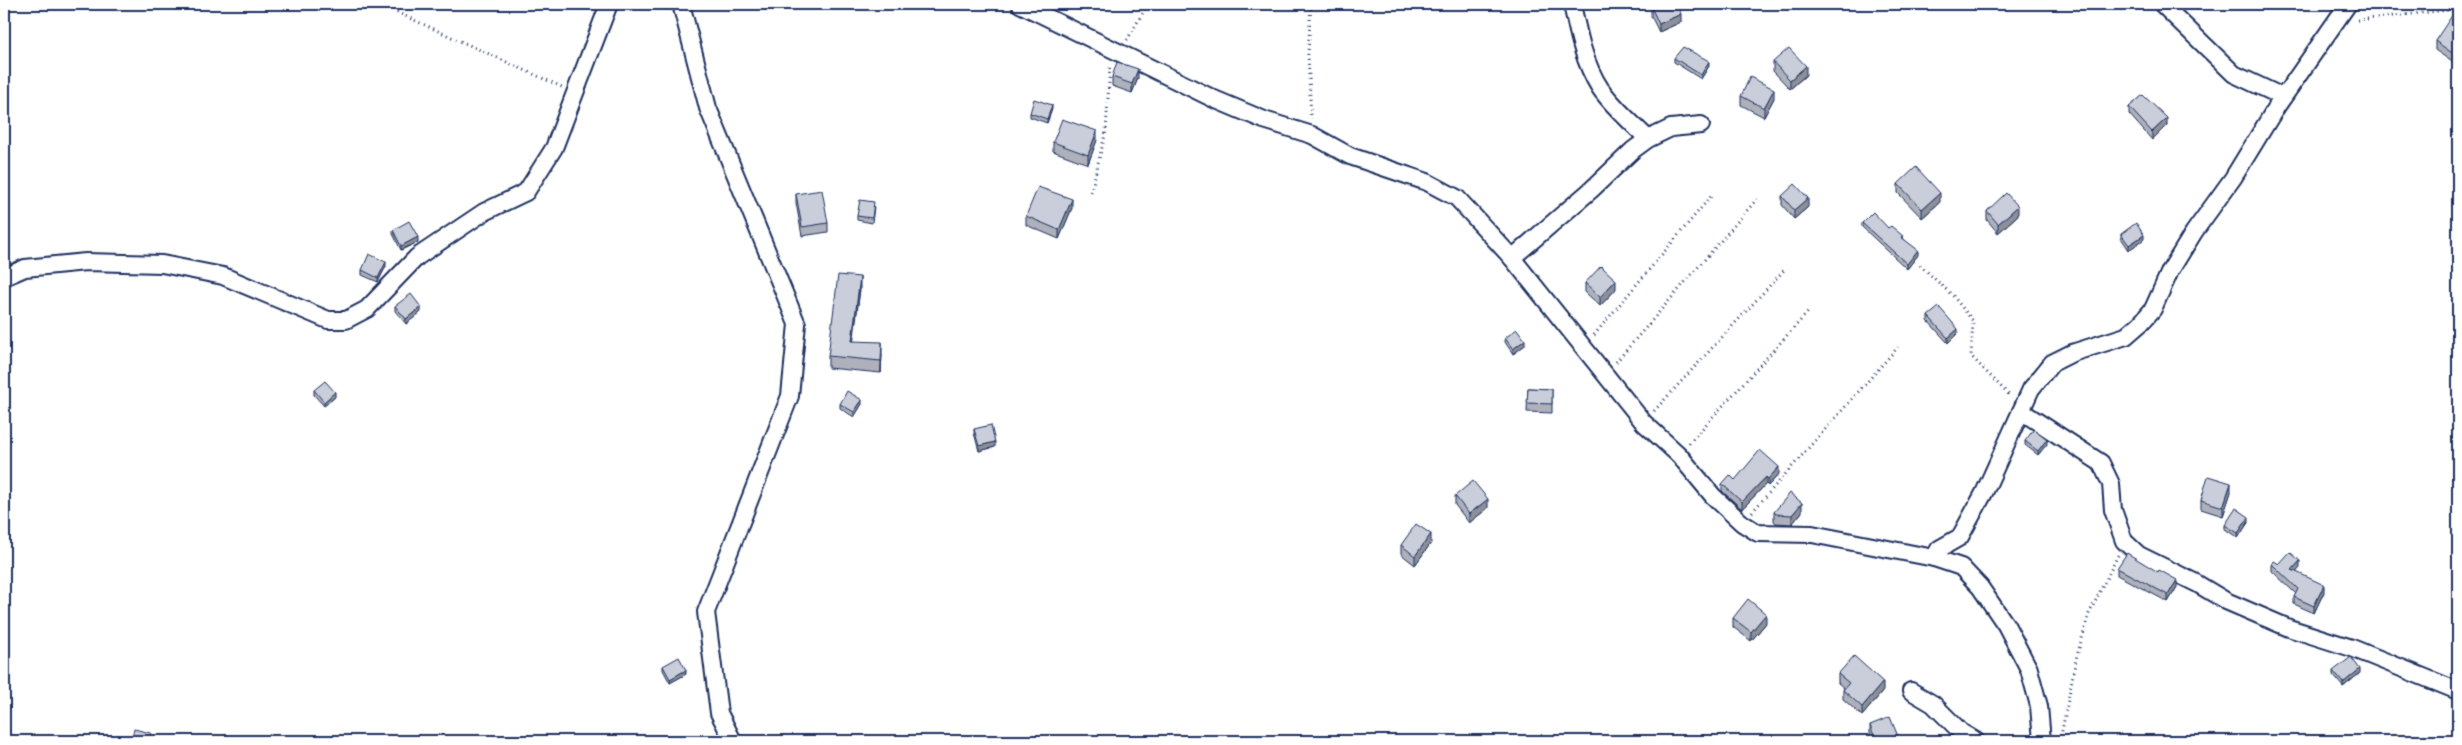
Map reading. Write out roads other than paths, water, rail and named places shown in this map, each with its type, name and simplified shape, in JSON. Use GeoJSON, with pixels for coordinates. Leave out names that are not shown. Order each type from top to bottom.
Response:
{"type":"FeatureCollection","features":[{"type":"Feature","properties":{"kind":"street"},"geometry":{"type":"LineString","coordinates":[[4,277],[25,268],[86,262],[162,264],[223,276],[328,320],[346,320],[367,309],[417,257],[484,212],[526,192],[554,148],[609,4]]}},
{"type":"Feature","properties":{"kind":"street"},"geometry":{"type":"LineString","coordinates":[[681,4],[708,108],[796,324],[790,396],[706,612],[719,713],[733,741]]}},
{"type":"Feature","properties":{"kind":"street"},"geometry":{"type":"LineString","coordinates":[[1020,4],[1255,117],[1312,135],[1350,156],[1426,182],[1457,198],[1512,258],[1584,347],[1604,376],[1644,423],[1679,455],[1713,496],[1742,523],[1758,533],[1812,534],[1934,558],[1961,568],[1980,587],[2006,625],[2029,669],[2039,706],[2042,741]]}},
{"type":"Feature","properties":{"kind":"street"},"geometry":{"type":"LineString","coordinates":[[1572,4],[1589,67],[1597,82],[1607,96],[1648,139]]}},
{"type":"Feature","properties":{"kind":"street"},"geometry":{"type":"LineString","coordinates":[[2162,4],[2234,74],[2283,97]]}},
{"type":"Feature","properties":{"kind":"street"},"geometry":{"type":"LineString","coordinates":[[1934,558],[1939,549],[1960,536],[1984,493],[2031,389],[2052,363],[2072,353],[2126,336],[2142,323],[2153,309],[2170,271],[2194,232],[2232,178],[2283,97],[2348,4]]}},
{"type":"Feature","properties":{"kind":"street"},"geometry":{"type":"LineString","coordinates":[[1512,258],[1591,190],[1632,150],[1648,139],[1671,128],[1701,125]]}},
{"type":"Feature","properties":{"kind":"street"},"geometry":{"type":"LineString","coordinates":[[2021,411],[2101,463],[2111,484],[2113,510],[2124,541],[2139,555],[2196,582],[2226,601],[2289,628],[2352,648],[2458,691]]}},
{"type":"Feature","properties":{"kind":"street"},"geometry":{"type":"LineString","coordinates":[[1911,691],[1932,704],[1961,732],[1976,741]]}}]}
